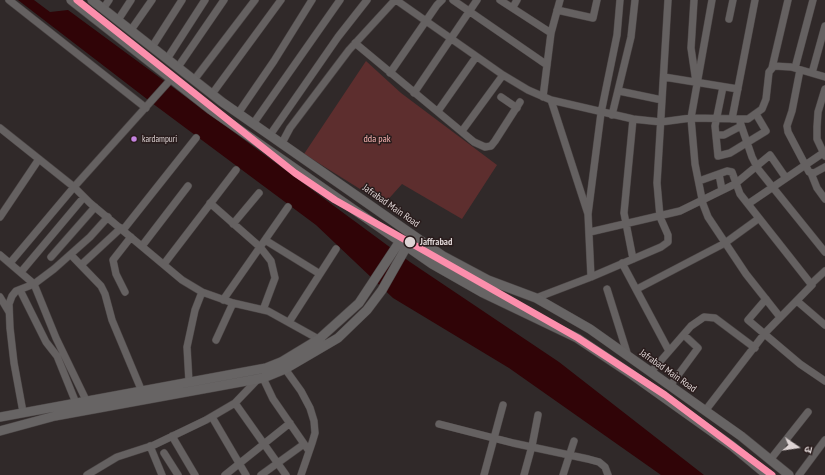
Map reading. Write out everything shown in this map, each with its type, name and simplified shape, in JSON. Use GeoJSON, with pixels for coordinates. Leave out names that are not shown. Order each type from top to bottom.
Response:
{"type":"FeatureCollection","features":[{"type":"Feature","properties":{"kind":"main road"},"geometry":{"type":"LineString","coordinates":[[71,0],[211,110],[285,162],[401,248],[494,298],[577,338],[732,446],[767,475]]}},
{"type":"Feature","properties":{"kind":"main road","name":"Jafrabad Main Road"},"geometry":{"type":"LineString","coordinates":[[92,0],[212,94],[239,112],[253,124],[442,256],[499,285],[536,298],[590,328],[706,411],[789,475]]}},
{"type":"Feature","properties":{"kind":"main road"},"geometry":{"type":"LineString","coordinates":[[285,162],[293,151]]}},
{"type":"Feature","properties":{"kind":"main road"},"geometry":{"type":"LineString","coordinates":[[0,417],[23,412],[54,412],[213,382],[283,365],[319,339],[359,303],[372,283],[401,248]]}},
{"type":"Feature","properties":{"kind":"main road"},"geometry":{"type":"LineString","coordinates":[[0,431],[86,400],[143,395],[189,382],[213,382],[261,378],[283,365],[338,338],[367,310],[382,290],[401,248]]}},
{"type":"Feature","properties":{"kind":"main road"},"geometry":{"type":"LineString","coordinates":[[494,298],[499,285]]}},
{"type":"Feature","properties":{"kind":"street"},"geometry":{"type":"LineString","coordinates":[[9,0],[146,108]]}},
{"type":"Feature","properties":{"kind":"street"},"geometry":{"type":"LineString","coordinates":[[103,9],[109,0]]}},
{"type":"Feature","properties":{"kind":"street"},"geometry":{"type":"LineString","coordinates":[[118,20],[131,0]]}},
{"type":"Feature","properties":{"kind":"street"},"geometry":{"type":"LineString","coordinates":[[131,30],[152,0]]}},
{"type":"Feature","properties":{"kind":"street"},"geometry":{"type":"LineString","coordinates":[[152,47],[182,0]]}},
{"type":"Feature","properties":{"kind":"street"},"geometry":{"type":"LineString","coordinates":[[167,59],[204,0]]}},
{"type":"Feature","properties":{"kind":"street"},"geometry":{"type":"LineString","coordinates":[[178,67],[224,0]]}},
{"type":"Feature","properties":{"kind":"street"},"geometry":{"type":"LineString","coordinates":[[194,80],[255,0]]}},
{"type":"Feature","properties":{"kind":"street"},"geometry":{"type":"LineString","coordinates":[[212,94],[281,0]]}},
{"type":"Feature","properties":{"kind":"street"},"geometry":{"type":"LineString","coordinates":[[239,112],[274,61],[312,0]]}},
{"type":"Feature","properties":{"kind":"street"},"geometry":{"type":"LineString","coordinates":[[253,124],[340,0]]}},
{"type":"Feature","properties":{"kind":"street"},"geometry":{"type":"LineString","coordinates":[[270,135],[338,37],[367,0]]}},
{"type":"Feature","properties":{"kind":"street"},"geometry":{"type":"LineString","coordinates":[[282,143],[290,128],[355,43],[395,0],[502,75],[551,100],[633,120],[661,122],[691,118],[737,122]]}},
{"type":"Feature","properties":{"kind":"street"},"geometry":{"type":"LineString","coordinates":[[390,73],[442,0]]}},
{"type":"Feature","properties":{"kind":"street"},"geometry":{"type":"LineString","coordinates":[[454,0],[469,12],[547,65]]}},
{"type":"Feature","properties":{"kind":"street"},"geometry":{"type":"LineString","coordinates":[[414,93],[477,0]]}},
{"type":"Feature","properties":{"kind":"street"},"geometry":{"type":"LineString","coordinates":[[500,0],[551,33]]}},
{"type":"Feature","properties":{"kind":"street"},"geometry":{"type":"LineString","coordinates":[[513,7],[517,0]]}},
{"type":"Feature","properties":{"kind":"street"},"geometry":{"type":"LineString","coordinates":[[543,97],[551,33],[560,0]]}},
{"type":"Feature","properties":{"kind":"street"},"geometry":{"type":"LineString","coordinates":[[557,10],[593,18],[597,0]]}},
{"type":"Feature","properties":{"kind":"street"},"geometry":{"type":"LineString","coordinates":[[588,214],[601,113],[617,35],[620,0]]}},
{"type":"Feature","properties":{"kind":"street"},"geometry":{"type":"LineString","coordinates":[[612,115],[632,37],[635,0]]}},
{"type":"Feature","properties":{"kind":"street"},"geometry":{"type":"LineString","coordinates":[[536,298],[591,277],[661,247],[668,242],[668,235],[660,217],[657,183],[668,0]]}},
{"type":"Feature","properties":{"kind":"street"},"geometry":{"type":"LineString","coordinates":[[694,0],[691,48],[697,82]]}},
{"type":"Feature","properties":{"kind":"street"},"geometry":{"type":"LineString","coordinates":[[712,0],[691,118],[702,201],[708,217],[725,243],[746,274],[780,317]]}},
{"type":"Feature","properties":{"kind":"street"},"geometry":{"type":"LineString","coordinates":[[729,19],[733,0]]}},
{"type":"Feature","properties":{"kind":"street"},"geometry":{"type":"LineString","coordinates":[[755,0],[738,89],[737,122],[757,166],[772,188],[825,252]]}},
{"type":"Feature","properties":{"kind":"street"},"geometry":{"type":"LineString","coordinates":[[716,135],[724,135],[737,122],[756,114],[762,109],[766,99],[769,72],[772,68],[788,0]]}},
{"type":"Feature","properties":{"kind":"street"},"geometry":{"type":"LineString","coordinates":[[813,0],[798,69],[792,110],[787,126],[792,142],[804,164],[812,173],[817,188],[825,199]]}},
{"type":"Feature","properties":{"kind":"street"},"geometry":{"type":"LineString","coordinates":[[812,73],[825,26]]}},
{"type":"Feature","properties":{"kind":"street"},"geometry":{"type":"LineString","coordinates":[[355,43],[474,142],[485,147],[491,146],[518,105],[501,97]]}},
{"type":"Feature","properties":{"kind":"street"},"geometry":{"type":"LineString","coordinates":[[438,111],[476,56]]}},
{"type":"Feature","properties":{"kind":"street"},"geometry":{"type":"LineString","coordinates":[[772,68],[774,66],[783,66],[825,77]]}},
{"type":"Feature","properties":{"kind":"street"},"geometry":{"type":"LineString","coordinates":[[462,132],[502,75]]}},
{"type":"Feature","properties":{"kind":"street"},"geometry":{"type":"LineString","coordinates":[[664,77],[738,89]]}},
{"type":"Feature","properties":{"kind":"street"},"geometry":{"type":"LineString","coordinates":[[10,263],[74,187],[172,78]]}},
{"type":"Feature","properties":{"kind":"street"},"geometry":{"type":"LineString","coordinates":[[722,87],[716,119],[718,156],[730,153],[766,132],[756,114]]}},
{"type":"Feature","properties":{"kind":"street"},"geometry":{"type":"LineString","coordinates":[[748,204],[804,164],[824,154],[817,139],[816,127],[818,112],[825,89]]}},
{"type":"Feature","properties":{"kind":"street"},"geometry":{"type":"LineString","coordinates":[[619,91],[662,100]]}},
{"type":"Feature","properties":{"kind":"street"},"geometry":{"type":"LineString","coordinates":[[551,100],[588,214],[591,277]]}},
{"type":"Feature","properties":{"kind":"street"},"geometry":{"type":"LineString","coordinates":[[633,120],[624,196],[626,224],[633,259]]}},
{"type":"Feature","properties":{"kind":"street"},"geometry":{"type":"LineString","coordinates":[[0,128],[74,187],[95,207],[182,280],[202,292],[223,300],[263,310],[289,322],[327,344]]}},
{"type":"Feature","properties":{"kind":"street"},"geometry":{"type":"LineString","coordinates":[[81,265],[122,229],[196,138]]}},
{"type":"Feature","properties":{"kind":"street"},"geometry":{"type":"LineString","coordinates":[[590,232],[660,217],[680,211],[735,184],[770,155],[786,178]]}},
{"type":"Feature","properties":{"kind":"street"},"geometry":{"type":"LineString","coordinates":[[0,217],[39,159]]}},
{"type":"Feature","properties":{"kind":"street"},"geometry":{"type":"LineString","coordinates":[[812,173],[825,167]]}},
{"type":"Feature","properties":{"kind":"street"},"geometry":{"type":"LineString","coordinates":[[164,264],[236,170]]}},
{"type":"Feature","properties":{"kind":"street"},"geometry":{"type":"LineString","coordinates":[[699,181],[730,171],[735,184],[758,219],[812,285]]}},
{"type":"Feature","properties":{"kind":"street"},"geometry":{"type":"LineString","coordinates":[[719,174],[722,190]]}},
{"type":"Feature","properties":{"kind":"street"},"geometry":{"type":"LineString","coordinates":[[142,246],[188,186]]}},
{"type":"Feature","properties":{"kind":"street"},"geometry":{"type":"LineString","coordinates":[[233,224],[259,193]]}},
{"type":"Feature","properties":{"kind":"street"},"geometry":{"type":"LineString","coordinates":[[21,272],[84,197]]}},
{"type":"Feature","properties":{"kind":"street"},"geometry":{"type":"LineString","coordinates":[[210,203],[260,248],[271,261],[275,278],[263,310]]}},
{"type":"Feature","properties":{"kind":"street"},"geometry":{"type":"LineString","coordinates":[[223,300],[288,206]]}},
{"type":"Feature","properties":{"kind":"street"},"geometry":{"type":"LineString","coordinates":[[51,257],[95,207]]}},
{"type":"Feature","properties":{"kind":"street"},"geometry":{"type":"LineString","coordinates":[[23,412],[14,363],[9,312],[12,296],[20,290],[34,284],[71,255],[108,217]]}},
{"type":"Feature","properties":{"kind":"street"},"geometry":{"type":"LineString","coordinates":[[637,289],[725,243],[758,219]]}},
{"type":"Feature","properties":{"kind":"street"},"geometry":{"type":"LineString","coordinates":[[125,292],[116,274],[113,260],[132,237]]}},
{"type":"Feature","properties":{"kind":"street"},"geometry":{"type":"LineString","coordinates":[[265,240],[320,274]]}},
{"type":"Feature","properties":{"kind":"street"},"geometry":{"type":"LineString","coordinates":[[289,322],[336,249]]}},
{"type":"Feature","properties":{"kind":"street"},"geometry":{"type":"LineString","coordinates":[[0,255],[34,284],[56,338],[86,400]]}},
{"type":"Feature","properties":{"kind":"street"},"geometry":{"type":"LineString","coordinates":[[71,255],[101,286],[105,294],[112,320],[143,395]]}},
{"type":"Feature","properties":{"kind":"street"},"geometry":{"type":"LineString","coordinates":[[622,263],[669,351]]}},
{"type":"Feature","properties":{"kind":"street"},"geometry":{"type":"LineString","coordinates":[[706,411],[764,335],[812,285],[824,275]]}},
{"type":"Feature","properties":{"kind":"street"},"geometry":{"type":"LineString","coordinates":[[607,289],[628,356]]}},
{"type":"Feature","properties":{"kind":"street"},"geometry":{"type":"LineString","coordinates":[[20,290],[46,342],[57,356],[76,403]]}},
{"type":"Feature","properties":{"kind":"street"},"geometry":{"type":"LineString","coordinates":[[189,382],[187,347],[195,310],[202,292]]}},
{"type":"Feature","properties":{"kind":"street"},"geometry":{"type":"LineString","coordinates":[[0,298],[9,312]]}},
{"type":"Feature","properties":{"kind":"street"},"geometry":{"type":"LineString","coordinates":[[766,299],[748,320],[800,364],[825,381]]}},
{"type":"Feature","properties":{"kind":"street"},"geometry":{"type":"LineString","coordinates":[[797,301],[825,325]]}},
{"type":"Feature","properties":{"kind":"street"},"geometry":{"type":"LineString","coordinates":[[216,340],[233,303]]}},
{"type":"Feature","properties":{"kind":"street"},"geometry":{"type":"LineString","coordinates":[[651,372],[697,320],[704,316],[715,318],[755,348]]}},
{"type":"Feature","properties":{"kind":"street"},"geometry":{"type":"LineString","coordinates":[[670,386],[698,348],[684,335]]}},
{"type":"Feature","properties":{"kind":"street"},"geometry":{"type":"LineString","coordinates":[[283,365],[301,391],[310,408],[315,433],[301,475]]}},
{"type":"Feature","properties":{"kind":"street"},"geometry":{"type":"LineString","coordinates":[[87,475],[117,457],[150,446],[212,417],[235,403],[261,378],[273,399],[309,451]]}},
{"type":"Feature","properties":{"kind":"street"},"geometry":{"type":"LineString","coordinates":[[235,403],[276,464],[286,475]]}},
{"type":"Feature","properties":{"kind":"street"},"geometry":{"type":"LineString","coordinates":[[484,475],[503,405]]}},
{"type":"Feature","properties":{"kind":"street"},"geometry":{"type":"LineString","coordinates":[[770,460],[808,412]]}},
{"type":"Feature","properties":{"kind":"street"},"geometry":{"type":"LineString","coordinates":[[524,475],[532,446],[538,415]]}},
{"type":"Feature","properties":{"kind":"street"},"geometry":{"type":"LineString","coordinates":[[212,417],[246,475]]}},
{"type":"Feature","properties":{"kind":"street"},"geometry":{"type":"LineString","coordinates":[[225,475],[290,423]]}},
{"type":"Feature","properties":{"kind":"street"},"geometry":{"type":"LineString","coordinates":[[439,424],[598,462],[605,467],[608,475]]}},
{"type":"Feature","properties":{"kind":"street"},"geometry":{"type":"LineString","coordinates":[[172,436],[195,475]]}},
{"type":"Feature","properties":{"kind":"street"},"geometry":{"type":"LineString","coordinates":[[800,475],[825,440]]}},
{"type":"Feature","properties":{"kind":"street"},"geometry":{"type":"LineString","coordinates":[[563,475],[574,441]]}},
{"type":"Feature","properties":{"kind":"street"},"geometry":{"type":"LineString","coordinates":[[261,475],[304,444]]}},
{"type":"Feature","properties":{"kind":"street"},"geometry":{"type":"LineString","coordinates":[[150,446],[162,475]]}},
{"type":"Feature","properties":{"kind":"street"},"geometry":{"type":"LineString","coordinates":[[164,453],[178,475]]}},
{"type":"Feature","properties":{"kind":"green space","name":"dda pak"},"geometry":{"type":"Polygon","coordinates":[[[366,61],[401,93],[497,165],[462,219],[402,184],[384,204],[304,154],[366,61]]]}},
{"type":"Feature","properties":{"kind":"shaded area"},"geometry":{"type":"Polygon","coordinates":[[[18,0],[34,0],[50,12],[68,10],[410,262],[559,362],[704,475],[661,475],[509,368],[393,298],[316,225],[156,106],[18,0]]]}},
{"type":"Feature","properties":{"kind":"transit line"},"geometry":{"type":"LineString","coordinates":[[77,0],[295,173],[335,200],[578,338],[665,395],[772,475]]}},
{"type":"Feature","properties":{"kind":"place","name":"kardampuri"},"geometry":{"type":"Point","coordinates":[134,139]}},
{"type":"Feature","properties":{"kind":"place","name":"Jaffrabad"},"geometry":{"type":"Point","coordinates":[410,242]}}]}
